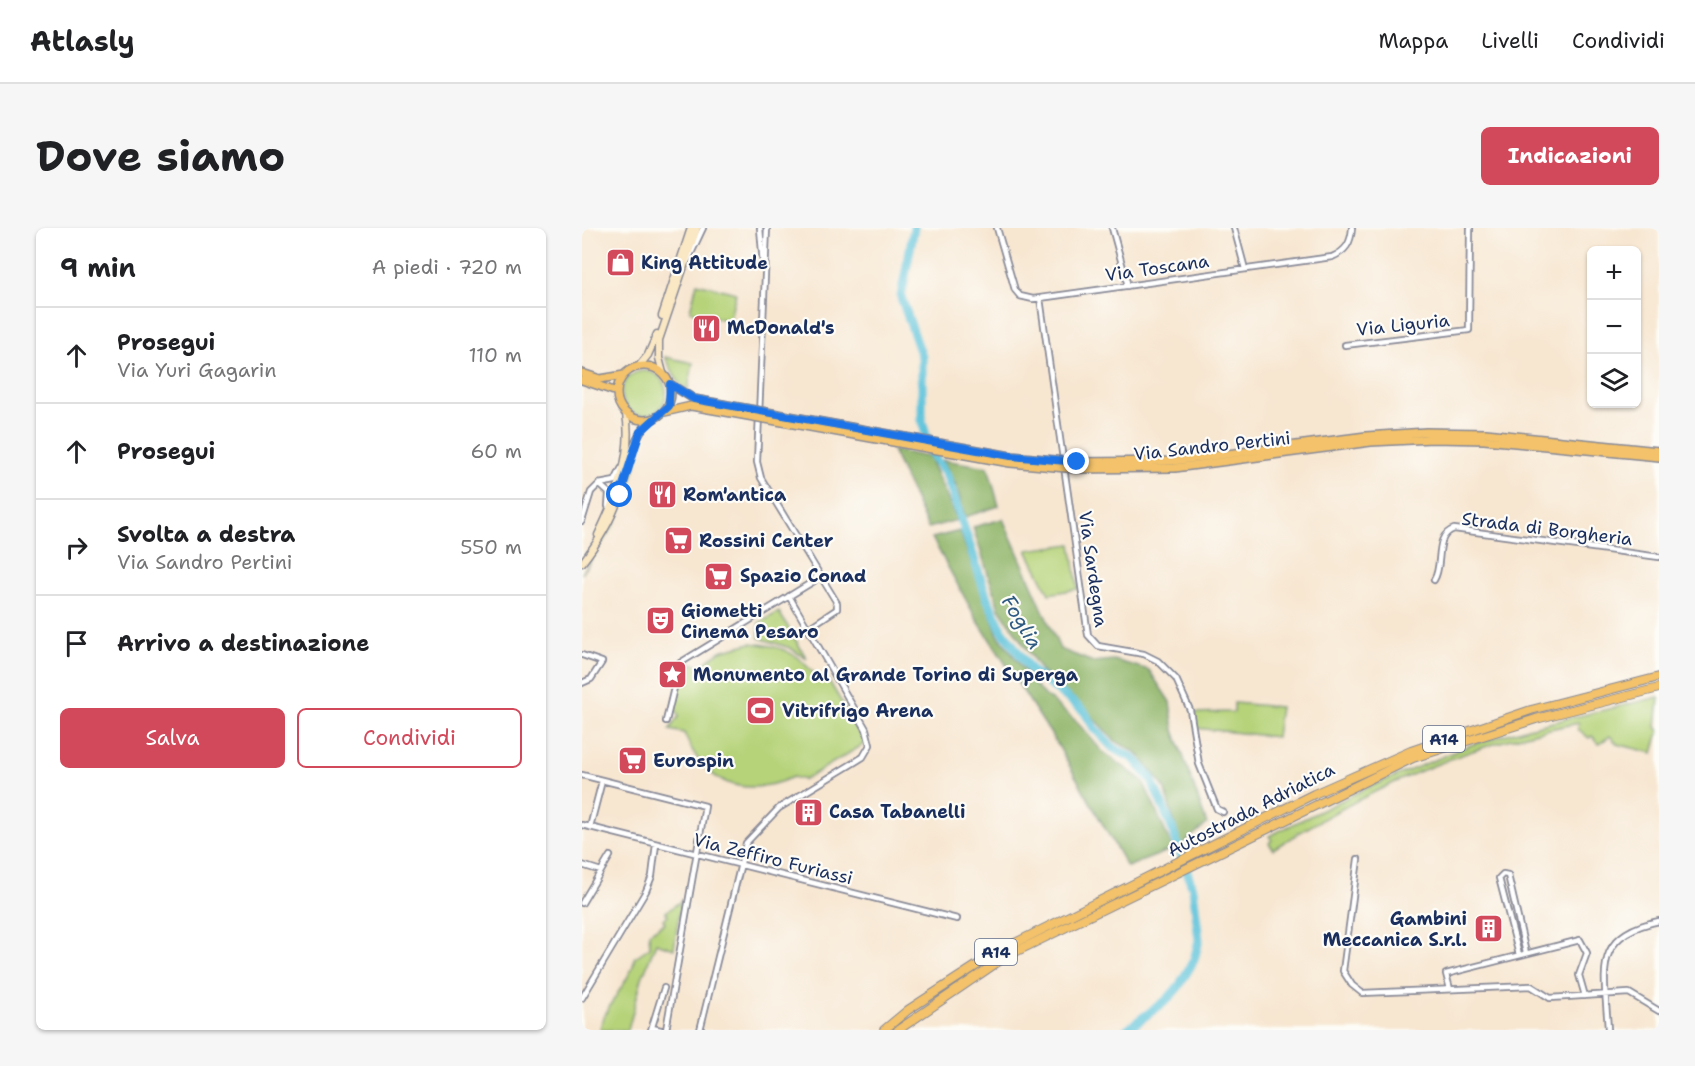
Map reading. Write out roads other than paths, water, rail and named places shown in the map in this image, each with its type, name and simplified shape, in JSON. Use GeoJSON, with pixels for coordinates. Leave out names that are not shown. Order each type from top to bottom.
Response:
{"type":"FeatureCollection","features":[{"type":"Feature","properties":{"kind":"highway","name":"Autostrada Adriatica"},"geometry":{"type":"LineString","coordinates":[[1242,836],[1314,794],[1410,751],[1531,710],[1659,677]]}},
{"type":"Feature","properties":{"kind":"highway","name":"Autostrada Adriatica"},"geometry":{"type":"LineString","coordinates":[[898,1030],[1005,957],[1242,836],[1413,758],[1536,719],[1659,688]]}},
{"type":"Feature","properties":{"kind":"highway","name":"Autostrada Adriatica"},"geometry":{"type":"LineString","coordinates":[[884,1030],[908,1010],[999,951],[1121,897]]}},
{"type":"Feature","properties":{"kind":"main road"},"geometry":{"type":"LineString","coordinates":[[582,372],[600,379],[624,375],[639,366],[656,339],[672,280],[691,228]]}},
{"type":"Feature","properties":{"kind":"main road"},"geometry":{"type":"LineString","coordinates":[[590,551],[599,542],[616,505],[636,439],[651,420],[665,412],[671,399],[670,384],[658,358],[659,340],[697,228]]}},
{"type":"Feature","properties":{"kind":"main road"},"geometry":{"type":"LineString","coordinates":[[639,366],[652,367],[663,373]]}},
{"type":"Feature","properties":{"kind":"main road"},"geometry":{"type":"LineString","coordinates":[[582,563],[608,512],[624,463],[629,439],[626,414],[619,404],[617,392],[624,375]]}},
{"type":"Feature","properties":{"kind":"main road"},"geometry":{"type":"LineString","coordinates":[[582,380],[617,392]]}},
{"type":"Feature","properties":{"kind":"main road","name":"Via Sandro Pertini"},"geometry":{"type":"LineString","coordinates":[[670,384],[694,399],[721,407],[1077,466],[1175,468],[1371,442],[1433,439],[1485,440],[1659,457]]}},
{"type":"Feature","properties":{"kind":"main road","name":"Via Sandro Pertini"},"geometry":{"type":"LineString","coordinates":[[665,412],[691,406],[721,407]]}},
{"type":"Feature","properties":{"kind":"main road"},"geometry":{"type":"LineString","coordinates":[[626,414],[638,420],[651,420]]}},
{"type":"Feature","properties":{"kind":"main road","name":"Via Sandro Pertini"},"geometry":{"type":"LineString","coordinates":[[1077,466],[1173,461],[1366,436],[1426,432],[1486,433],[1659,451]]}},
{"type":"Feature","properties":{"kind":"street"},"geometry":{"type":"LineString","coordinates":[[683,270],[703,228]]}},
{"type":"Feature","properties":{"kind":"street"},"geometry":{"type":"LineString","coordinates":[[760,228],[764,273]]}},
{"type":"Feature","properties":{"kind":"street"},"geometry":{"type":"LineString","coordinates":[[767,228],[758,470],[837,606],[813,625],[812,635]]}},
{"type":"Feature","properties":{"kind":"street","name":"Via Toscana"},"geometry":{"type":"LineString","coordinates":[[997,228],[1015,290],[1026,298],[1040,298],[1332,257],[1342,252],[1348,245],[1352,228]]}},
{"type":"Feature","properties":{"kind":"street"},"geometry":{"type":"LineString","coordinates":[[1112,228],[1128,286]]}},
{"type":"Feature","properties":{"kind":"street"},"geometry":{"type":"LineString","coordinates":[[1234,228],[1245,269]]}},
{"type":"Feature","properties":{"kind":"street","name":"Via Liguria"},"geometry":{"type":"LineString","coordinates":[[1345,345],[1469,330],[1470,228]]}},
{"type":"Feature","properties":{"kind":"street","name":"Via Sardegna"},"geometry":{"type":"LineString","coordinates":[[1040,298],[1088,635],[1098,646],[1144,654],[1158,662],[1176,679],[1190,710],[1205,785],[1217,810],[1223,812]]}},
{"type":"Feature","properties":{"kind":"street"},"geometry":{"type":"LineString","coordinates":[[582,521],[590,497],[599,484],[615,481],[624,463]]}},
{"type":"Feature","properties":{"kind":"street"},"geometry":{"type":"LineString","coordinates":[[599,484],[609,494],[608,512]]}},
{"type":"Feature","properties":{"kind":"street","name":"Strada di Borgheria"},"geometry":{"type":"LineString","coordinates":[[1434,580],[1438,574],[1442,538],[1446,531],[1454,529],[1659,557]]}},
{"type":"Feature","properties":{"kind":"street"},"geometry":{"type":"LineString","coordinates":[[666,722],[680,663],[817,579],[817,570]]}},
{"type":"Feature","properties":{"kind":"street"},"geometry":{"type":"LineString","coordinates":[[700,1030],[740,865],[750,836],[779,808],[863,757],[870,745],[866,729],[789,596]]}},
{"type":"Feature","properties":{"kind":"street"},"geometry":{"type":"LineString","coordinates":[[582,655],[602,662],[591,679],[582,683]]}},
{"type":"Feature","properties":{"kind":"street"},"geometry":{"type":"LineString","coordinates":[[582,775],[705,806],[664,1030],[652,1029],[664,988]]}},
{"type":"Feature","properties":{"kind":"street"},"geometry":{"type":"LineString","coordinates":[[590,827],[602,781]]}},
{"type":"Feature","properties":{"kind":"street","name":"Via Zeffiro Furiassi"},"geometry":{"type":"LineString","coordinates":[[582,825],[957,919]]}},
{"type":"Feature","properties":{"kind":"street"},"geometry":{"type":"LineString","coordinates":[[582,998],[650,884],[656,844]]}},
{"type":"Feature","properties":{"kind":"street"},"geometry":{"type":"LineString","coordinates":[[582,903],[610,856]]}},
{"type":"Feature","properties":{"kind":"street"},"geometry":{"type":"LineString","coordinates":[[1358,859],[1343,970],[1348,979],[1362,993],[1531,986],[1550,998],[1629,993],[1659,1011]]}},
{"type":"Feature","properties":{"kind":"street"},"geometry":{"type":"LineString","coordinates":[[582,865],[601,871]]}},
{"type":"Feature","properties":{"kind":"street"},"geometry":{"type":"LineString","coordinates":[[1519,955],[1499,878],[1503,873],[1508,875],[1526,953]]}},
{"type":"Feature","properties":{"kind":"street"},"geometry":{"type":"LineString","coordinates":[[1608,1030],[1607,958],[1618,937],[1630,928],[1659,921]]}},
{"type":"Feature","properties":{"kind":"street"},"geometry":{"type":"LineString","coordinates":[[1450,989],[1446,974],[1576,940],[1583,942],[1587,953],[1579,975],[1585,996]]}},
{"type":"Feature","properties":{"kind":"waterway","name":"Foglia"},"geometry":{"type":"LineString","coordinates":[[914,228],[901,297],[922,357],[922,420],[930,451],[947,476],[987,598],[1002,630],[1031,670],[1084,711],[1094,728],[1113,748],[1133,758],[1151,779],[1172,828],[1193,889],[1199,940],[1194,960],[1179,986],[1167,1000],[1126,1030]]}},
{"type":"Feature","properties":{"kind":"place","name":"King Attitude"},"geometry":{"type":"Point","coordinates":[620,263]}},
{"type":"Feature","properties":{"kind":"place","name":"McDonald's"},"geometry":{"type":"Point","coordinates":[706,328]}},
{"type":"Feature","properties":{"kind":"place","name":"Rom'antica"},"geometry":{"type":"Point","coordinates":[662,495]}},
{"type":"Feature","properties":{"kind":"place","name":"Rossini Center"},"geometry":{"type":"Point","coordinates":[678,541]}},
{"type":"Feature","properties":{"kind":"place","name":"Spazio Conad"},"geometry":{"type":"Point","coordinates":[719,576]}},
{"type":"Feature","properties":{"kind":"place","name":"Giometti Cinema Pesaro"},"geometry":{"type":"Point","coordinates":[660,621]}},
{"type":"Feature","properties":{"kind":"place","name":"Monumento al Grande Torino di Superga"},"geometry":{"type":"Point","coordinates":[672,675]}},
{"type":"Feature","properties":{"kind":"place","name":"Vitrifrigo Arena"},"geometry":{"type":"Point","coordinates":[761,711]}},
{"type":"Feature","properties":{"kind":"place","name":"Eurospin"},"geometry":{"type":"Point","coordinates":[632,761]}},
{"type":"Feature","properties":{"kind":"place","name":"Casa Tabanelli"},"geometry":{"type":"Point","coordinates":[808,812]}},
{"type":"Feature","properties":{"kind":"place","name":"Gambini Meccanica S.r.l."},"geometry":{"type":"Point","coordinates":[1488,929]}}]}
